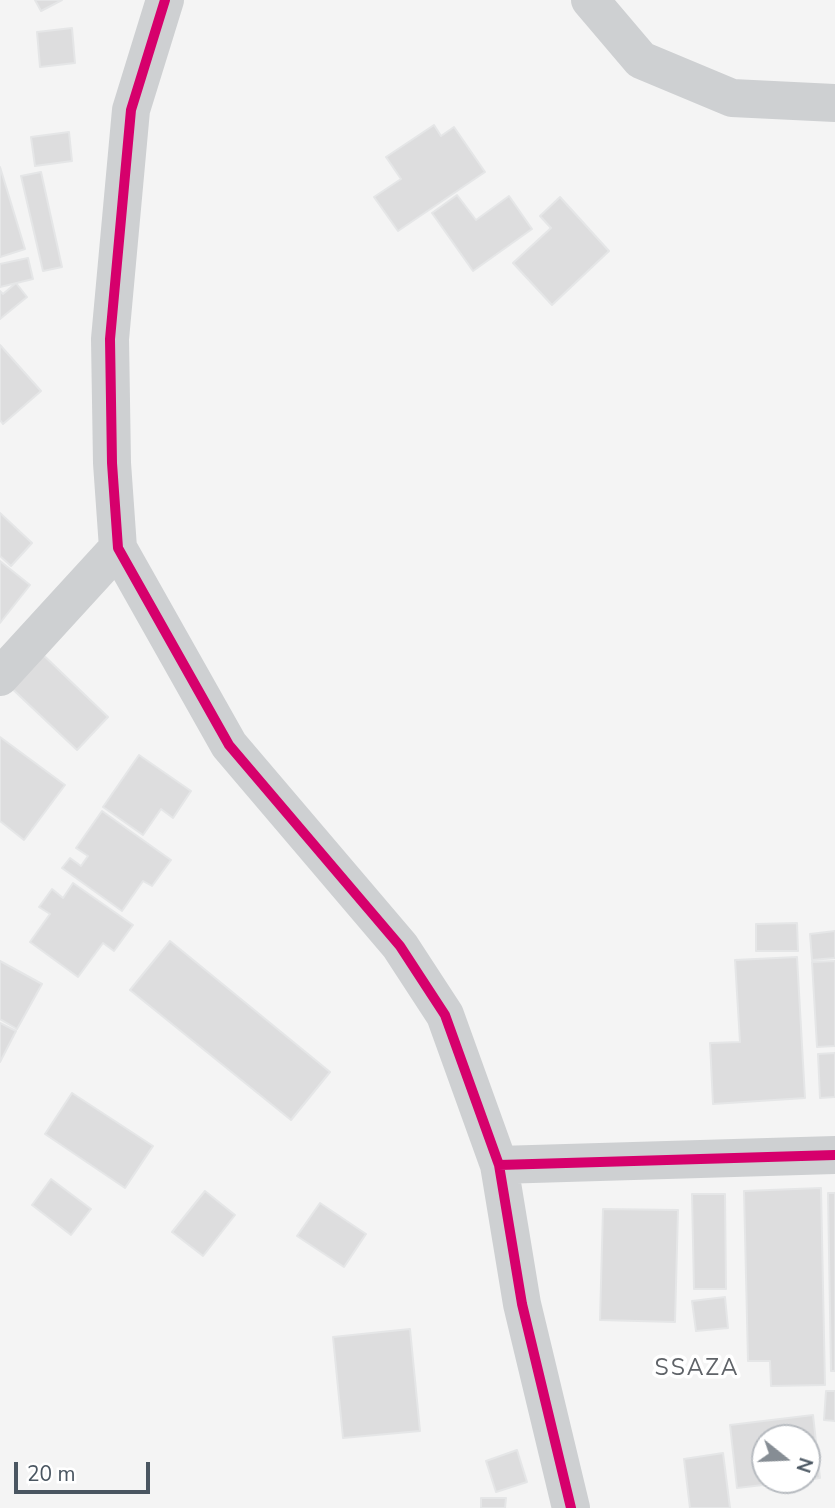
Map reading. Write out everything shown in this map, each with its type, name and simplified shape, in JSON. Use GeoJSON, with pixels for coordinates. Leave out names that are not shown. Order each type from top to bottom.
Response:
{"type":"FeatureCollection","features":[{"type":"Feature","properties":{"kind":"street"},"geometry":{"type":"LineString","coordinates":[[165,0],[131,110],[110,339],[118,548],[229,745],[400,946],[445,1015],[499,1165],[522,1304],[571,1508]]}},
{"type":"Feature","properties":{"kind":"street"},"geometry":{"type":"LineString","coordinates":[[590,0],[640,60],[732,98],[835,103]]}},
{"type":"Feature","properties":{"kind":"street"},"geometry":{"type":"LineString","coordinates":[[0,677],[118,548]]}},
{"type":"Feature","properties":{"kind":"street"},"geometry":{"type":"LineString","coordinates":[[499,1165],[835,1155]]}},
{"type":"Feature","properties":{"kind":"building"},"geometry":{"type":"Polygon","coordinates":[[[35,0],[62,0],[41,11],[35,0]]]}},
{"type":"Feature","properties":{"kind":"building"},"geometry":{"type":"Polygon","coordinates":[[[72,28],[75,63],[40,67],[37,32],[72,28]]]}},
{"type":"Feature","properties":{"kind":"building"},"geometry":{"type":"Polygon","coordinates":[[[434,125],[441,136],[454,127],[485,172],[398,231],[374,197],[401,179],[386,157],[434,125]]]}},
{"type":"Feature","properties":{"kind":"building"},"geometry":{"type":"Polygon","coordinates":[[[69,132],[72,161],[35,166],[31,137],[69,132]]]}},
{"type":"Feature","properties":{"kind":"building"},"geometry":{"type":"Polygon","coordinates":[[[0,167],[25,249],[0,257],[0,167]]]}},
{"type":"Feature","properties":{"kind":"building"},"geometry":{"type":"Polygon","coordinates":[[[41,172],[62,267],[43,271],[21,176],[41,172]]]}},
{"type":"Feature","properties":{"kind":"building"},"geometry":{"type":"Polygon","coordinates":[[[457,195],[476,220],[509,196],[532,229],[473,271],[432,213],[457,195]]]}},
{"type":"Feature","properties":{"kind":"building"},"geometry":{"type":"Polygon","coordinates":[[[560,197],[609,251],[552,305],[513,263],[551,228],[540,216],[560,197]]]}},
{"type":"Feature","properties":{"kind":"building"},"geometry":{"type":"Polygon","coordinates":[[[28,258],[33,279],[0,287],[0,264],[28,258]]]}},
{"type":"Feature","properties":{"kind":"building"},"geometry":{"type":"Polygon","coordinates":[[[16,283],[27,297],[0,319],[0,291],[3,294],[16,283]]]}},
{"type":"Feature","properties":{"kind":"building"},"geometry":{"type":"Polygon","coordinates":[[[0,345],[41,391],[3,424],[0,420],[0,345]]]}},
{"type":"Feature","properties":{"kind":"building"},"geometry":{"type":"Polygon","coordinates":[[[0,513],[32,543],[11,566],[0,556],[0,513]]]}},
{"type":"Feature","properties":{"kind":"building"},"geometry":{"type":"Polygon","coordinates":[[[0,561],[30,585],[0,623],[0,561]]]}},
{"type":"Feature","properties":{"kind":"building"},"geometry":{"type":"Polygon","coordinates":[[[37,649],[108,717],[77,750],[5,682],[37,649]]]}},
{"type":"Feature","properties":{"kind":"building"},"geometry":{"type":"Polygon","coordinates":[[[0,737],[65,785],[24,840],[0,821],[0,737]]]}},
{"type":"Feature","properties":{"kind":"building"},"geometry":{"type":"Polygon","coordinates":[[[139,755],[191,791],[173,818],[161,809],[143,835],[103,807],[139,755]]]}},
{"type":"Feature","properties":{"kind":"building"},"geometry":{"type":"Polygon","coordinates":[[[102,811],[171,860],[152,886],[143,881],[122,911],[62,868],[70,858],[81,866],[88,856],[76,848],[102,811]]]}},
{"type":"Feature","properties":{"kind":"building"},"geometry":{"type":"Polygon","coordinates":[[[73,883],[133,925],[114,951],[103,943],[78,977],[30,942],[50,914],[39,907],[52,889],[63,898],[73,883]]]}},
{"type":"Feature","properties":{"kind":"building"},"geometry":{"type":"Polygon","coordinates":[[[797,923],[798,951],[756,951],[756,924],[797,923]]]}},
{"type":"Feature","properties":{"kind":"building"},"geometry":{"type":"Polygon","coordinates":[[[835,931],[835,958],[812,960],[810,934],[835,931]]]}},
{"type":"Feature","properties":{"kind":"building"},"geometry":{"type":"Polygon","coordinates":[[[170,941],[330,1072],[291,1120],[130,990],[170,941]]]}},
{"type":"Feature","properties":{"kind":"building"},"geometry":{"type":"Polygon","coordinates":[[[797,957],[805,1098],[713,1104],[710,1043],[740,1042],[735,960],[797,957]]]}},
{"type":"Feature","properties":{"kind":"building"},"geometry":{"type":"Polygon","coordinates":[[[0,961],[42,984],[17,1029],[0,1019],[0,961]]]}},
{"type":"Feature","properties":{"kind":"building"},"geometry":{"type":"Polygon","coordinates":[[[835,961],[835,1046],[817,1047],[812,962],[835,961]]]}},
{"type":"Feature","properties":{"kind":"building"},"geometry":{"type":"Polygon","coordinates":[[[0,1023],[16,1031],[0,1062],[0,1023]]]}},
{"type":"Feature","properties":{"kind":"building"},"geometry":{"type":"Polygon","coordinates":[[[835,1053],[835,1097],[820,1098],[818,1054],[835,1053]]]}},
{"type":"Feature","properties":{"kind":"building"},"geometry":{"type":"Polygon","coordinates":[[[72,1093],[153,1146],[125,1188],[45,1134],[72,1093]]]}},
{"type":"Feature","properties":{"kind":"building"},"geometry":{"type":"Polygon","coordinates":[[[51,1179],[91,1209],[71,1235],[32,1205],[51,1179]]]}},
{"type":"Feature","properties":{"kind":"building"},"geometry":{"type":"Polygon","coordinates":[[[821,1188],[825,1385],[771,1386],[770,1361],[748,1361],[744,1191],[821,1188]]]}},
{"type":"Feature","properties":{"kind":"building"},"geometry":{"type":"Polygon","coordinates":[[[205,1191],[235,1215],[203,1256],[172,1232],[205,1191]]]}},
{"type":"Feature","properties":{"kind":"building"},"geometry":{"type":"Polygon","coordinates":[[[828,1193],[835,1193],[835,1371],[831,1371],[828,1193]]]}},
{"type":"Feature","properties":{"kind":"building"},"geometry":{"type":"Polygon","coordinates":[[[692,1194],[725,1194],[726,1289],[694,1289],[692,1194]]]}},
{"type":"Feature","properties":{"kind":"building"},"geometry":{"type":"Polygon","coordinates":[[[320,1203],[366,1234],[344,1267],[297,1236],[320,1203]]]}},
{"type":"Feature","properties":{"kind":"building"},"geometry":{"type":"Polygon","coordinates":[[[603,1209],[678,1210],[675,1322],[600,1320],[603,1209]]]}},
{"type":"Feature","properties":{"kind":"building"},"geometry":{"type":"Polygon","coordinates":[[[725,1297],[728,1328],[696,1331],[692,1301],[725,1297]]]}},
{"type":"Feature","properties":{"kind":"building"},"geometry":{"type":"Polygon","coordinates":[[[410,1329],[420,1431],[343,1438],[333,1337],[410,1329]]]}},
{"type":"Feature","properties":{"kind":"building"},"geometry":{"type":"Polygon","coordinates":[[[826,1391],[835,1391],[835,1421],[824,1420],[826,1391]]]}},
{"type":"Feature","properties":{"kind":"building"},"geometry":{"type":"Polygon","coordinates":[[[813,1415],[814,1424],[751,1424],[751,1486],[737,1488],[730,1425],[813,1415]]]}},
{"type":"Feature","properties":{"kind":"building"},"geometry":{"type":"Polygon","coordinates":[[[517,1450],[527,1482],[496,1492],[486,1461],[517,1450]]]}},
{"type":"Feature","properties":{"kind":"building"},"geometry":{"type":"Polygon","coordinates":[[[723,1453],[730,1508],[690,1508],[684,1459],[723,1453]]]}},
{"type":"Feature","properties":{"kind":"building"},"geometry":{"type":"Polygon","coordinates":[[[481,1498],[506,1498],[505,1508],[481,1508],[481,1498]]]}},
{"type":"Feature","properties":{"kind":"cycle path"},"geometry":{"type":"LineString","coordinates":[[165,0],[131,110],[110,339],[112,463],[118,548],[229,745],[400,946],[445,1015],[499,1165],[522,1304],[571,1508]]}},
{"type":"Feature","properties":{"kind":"cycle path"},"geometry":{"type":"LineString","coordinates":[[499,1165],[835,1155]]}},
{"type":"Feature","properties":{"kind":"district","name":"SSAZA"},"geometry":{"type":"Point","coordinates":[697,1369]}}]}
